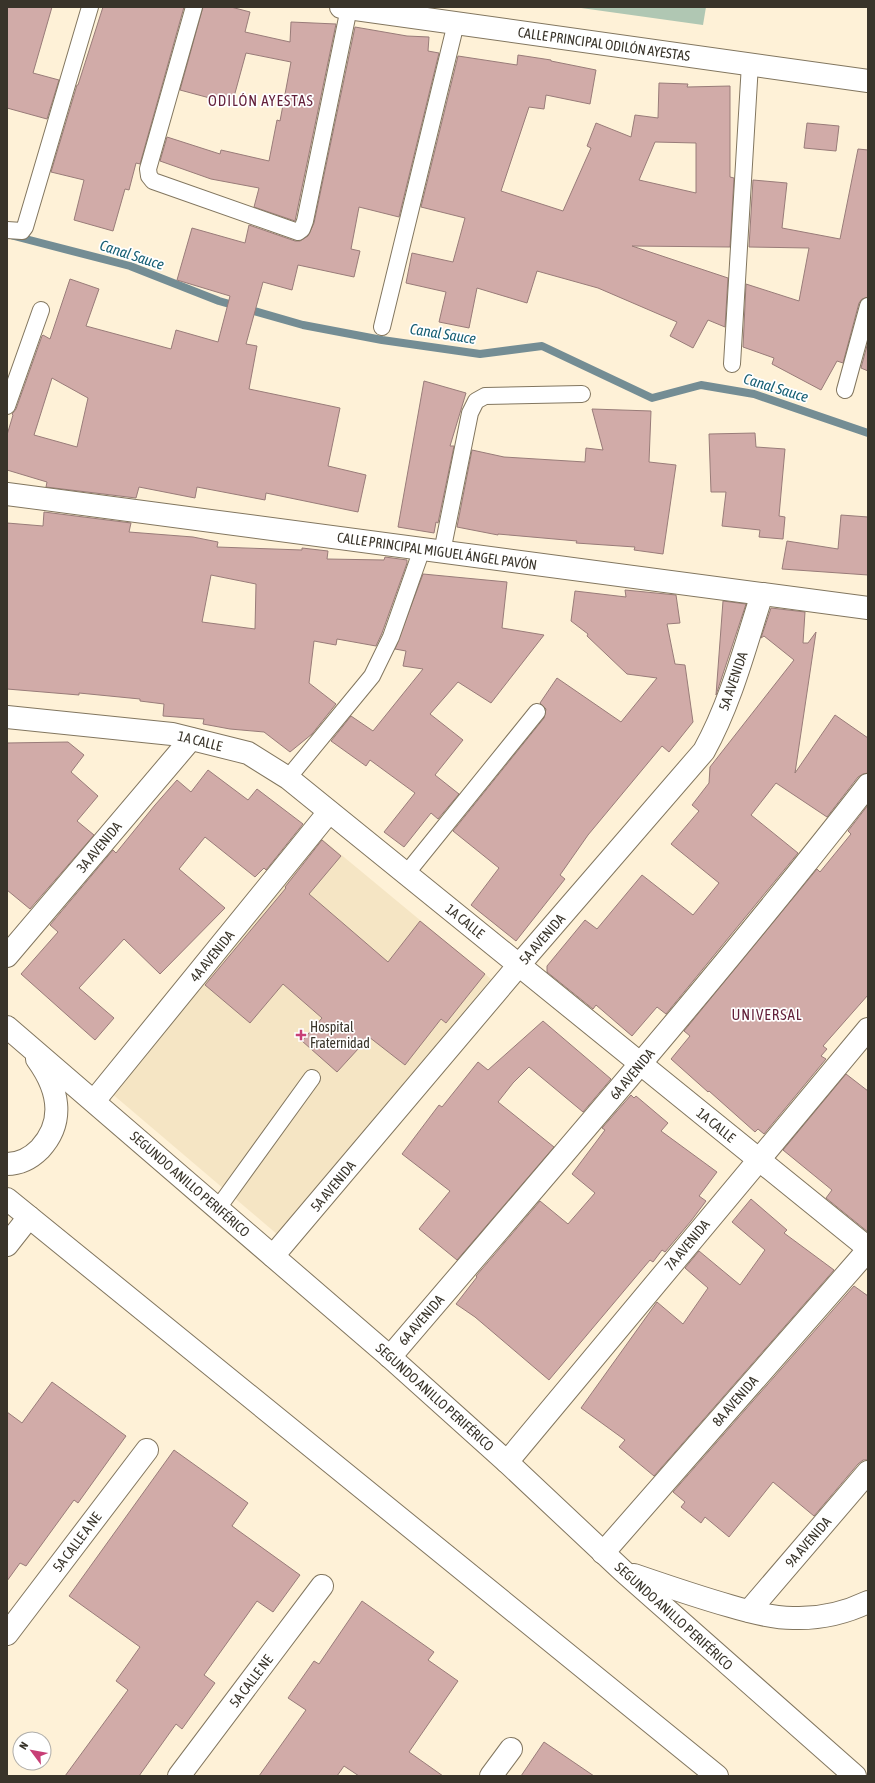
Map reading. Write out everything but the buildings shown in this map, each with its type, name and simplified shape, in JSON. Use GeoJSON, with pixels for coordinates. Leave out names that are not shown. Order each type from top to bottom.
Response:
{"type":"FeatureCollection","features":[{"type":"Feature","properties":{"kind":"street","name":"CALLE PRINCIPAL ODILÓN AYESTAS"},"geometry":{"type":"LineString","coordinates":[[345,8],[868,81]]}},
{"type":"Feature","properties":{"kind":"street","name":"CALLE PRINCIPAL MIGUEL ÁNGEL PAVÓN"},"geometry":{"type":"LineString","coordinates":[[7,494],[868,608]]}},
{"type":"Feature","properties":{"kind":"street","name":"5A AVENIDA"},"geometry":{"type":"LineString","coordinates":[[273,1256],[519,965],[704,751],[717,728],[762,594]]}},
{"type":"Feature","properties":{"kind":"street","name":"1A CALLE"},"geometry":{"type":"LineString","coordinates":[[14,717],[172,734],[248,752],[288,778],[868,1249]]}},
{"type":"Feature","properties":{"kind":"street"},"geometry":{"type":"LineString","coordinates":[[7,735],[14,717]]}},
{"type":"Feature","properties":{"kind":"street","name":"3A AVENIDA"},"geometry":{"type":"LineString","coordinates":[[7,956],[191,739]]}},
{"type":"Feature","properties":{"kind":"street","name":"6A AVENIDA"},"geometry":{"type":"LineString","coordinates":[[390,1357],[641,1064],[818,849],[868,785]]}},
{"type":"Feature","properties":{"kind":"street","name":"4A AVENIDA"},"geometry":{"type":"LineString","coordinates":[[94,1101],[330,812]]}},
{"type":"Feature","properties":{"kind":"street","name":"SEGUNDO ANILLO PERIFÉRICO"},"geometry":{"type":"LineString","coordinates":[[7,1027],[390,1357],[507,1462],[603,1553],[854,1776]]}},
{"type":"Feature","properties":{"kind":"street","name":"7A AVENIDA"},"geometry":{"type":"LineString","coordinates":[[507,1462],[868,1029]]}},
{"type":"Feature","properties":{"kind":"street"},"geometry":{"type":"LineString","coordinates":[[7,1164],[15,1164],[26,1160],[37,1152],[48,1140],[54,1130],[57,1117],[55,1093],[49,1078],[24,1041]]}},
{"type":"Feature","properties":{"kind":"street"},"geometry":{"type":"LineString","coordinates":[[7,1199],[717,1776]]}},
{"type":"Feature","properties":{"kind":"street"},"geometry":{"type":"LineString","coordinates":[[7,1246],[29,1217]]}},
{"type":"Feature","properties":{"kind":"street","name":"8A AVENIDA"},"geometry":{"type":"LineString","coordinates":[[603,1553],[868,1249]]}},
{"type":"Feature","properties":{"kind":"street","name":"5A CALLE A NE"},"geometry":{"type":"LineString","coordinates":[[7,1634],[147,1450]]}},
{"type":"Feature","properties":{"kind":"street","name":"9A AVENIDA"},"geometry":{"type":"LineString","coordinates":[[749,1611],[868,1472]]}},
{"type":"Feature","properties":{"kind":"street"},"geometry":{"type":"LineString","coordinates":[[623,1571],[692,1595],[749,1611],[793,1618],[828,1615],[868,1602]]}},
{"type":"Feature","properties":{"kind":"street","name":"5A CALLE NE"},"geometry":{"type":"LineString","coordinates":[[179,1776],[322,1586]]}},
{"type":"Feature","properties":{"kind":"street"},"geometry":{"type":"LineString","coordinates":[[491,1776],[511,1749]]}},
{"type":"Feature","properties":{"kind":"lane"},"geometry":{"type":"LineString","coordinates":[[7,230],[22,231],[25,227],[90,7]]}},
{"type":"Feature","properties":{"kind":"lane"},"geometry":{"type":"LineString","coordinates":[[194,7],[148,169],[149,176],[153,181],[298,232],[302,229],[305,221],[345,8]]}},
{"type":"Feature","properties":{"kind":"lane"},"geometry":{"type":"LineString","coordinates":[[382,327],[456,23]]}},
{"type":"Feature","properties":{"kind":"lane"},"geometry":{"type":"LineString","coordinates":[[732,364],[750,64]]}},
{"type":"Feature","properties":{"kind":"lane"},"geometry":{"type":"LineString","coordinates":[[845,390],[868,306]]}},
{"type":"Feature","properties":{"kind":"lane"},"geometry":{"type":"LineString","coordinates":[[7,406],[41,310]]}},
{"type":"Feature","properties":{"kind":"lane"},"geometry":{"type":"LineString","coordinates":[[288,778],[372,676],[432,551],[470,413],[476,401],[485,396],[582,394]]}},
{"type":"Feature","properties":{"kind":"lane"},"geometry":{"type":"LineString","coordinates":[[406,874],[537,712]]}},
{"type":"Feature","properties":{"kind":"lane"},"geometry":{"type":"LineString","coordinates":[[218,1208],[312,1078]]}},
{"type":"Feature","properties":{"kind":"shaded area","name":"Hospital Fraternidad"},"geometry":{"type":"Polygon","coordinates":[[[321,838],[491,979],[278,1235],[110,1092],[321,838]]]}},
{"type":"Feature","properties":{"kind":"green space"},"geometry":{"type":"Polygon","coordinates":[[[574,7],[706,7],[703,25],[574,7]]]}},
{"type":"Feature","properties":{"kind":"waterway","name":"Canal Sauce"},"geometry":{"type":"LineString","coordinates":[[14,236],[130,266],[219,301],[303,325],[382,340],[480,354],[542,346],[652,398],[701,385],[754,394],[868,433]]}},
{"type":"Feature","properties":{"kind":"place","name":"Hospital Fraternidad"},"geometry":{"type":"Point","coordinates":[301,1035]}},
{"type":"Feature","properties":{"kind":"district","name":"ODILÓN AYESTAS"},"geometry":{"type":"Point","coordinates":[261,101]}},
{"type":"Feature","properties":{"kind":"district","name":"UNIVERSAL"},"geometry":{"type":"Point","coordinates":[767,1015]}}]}
